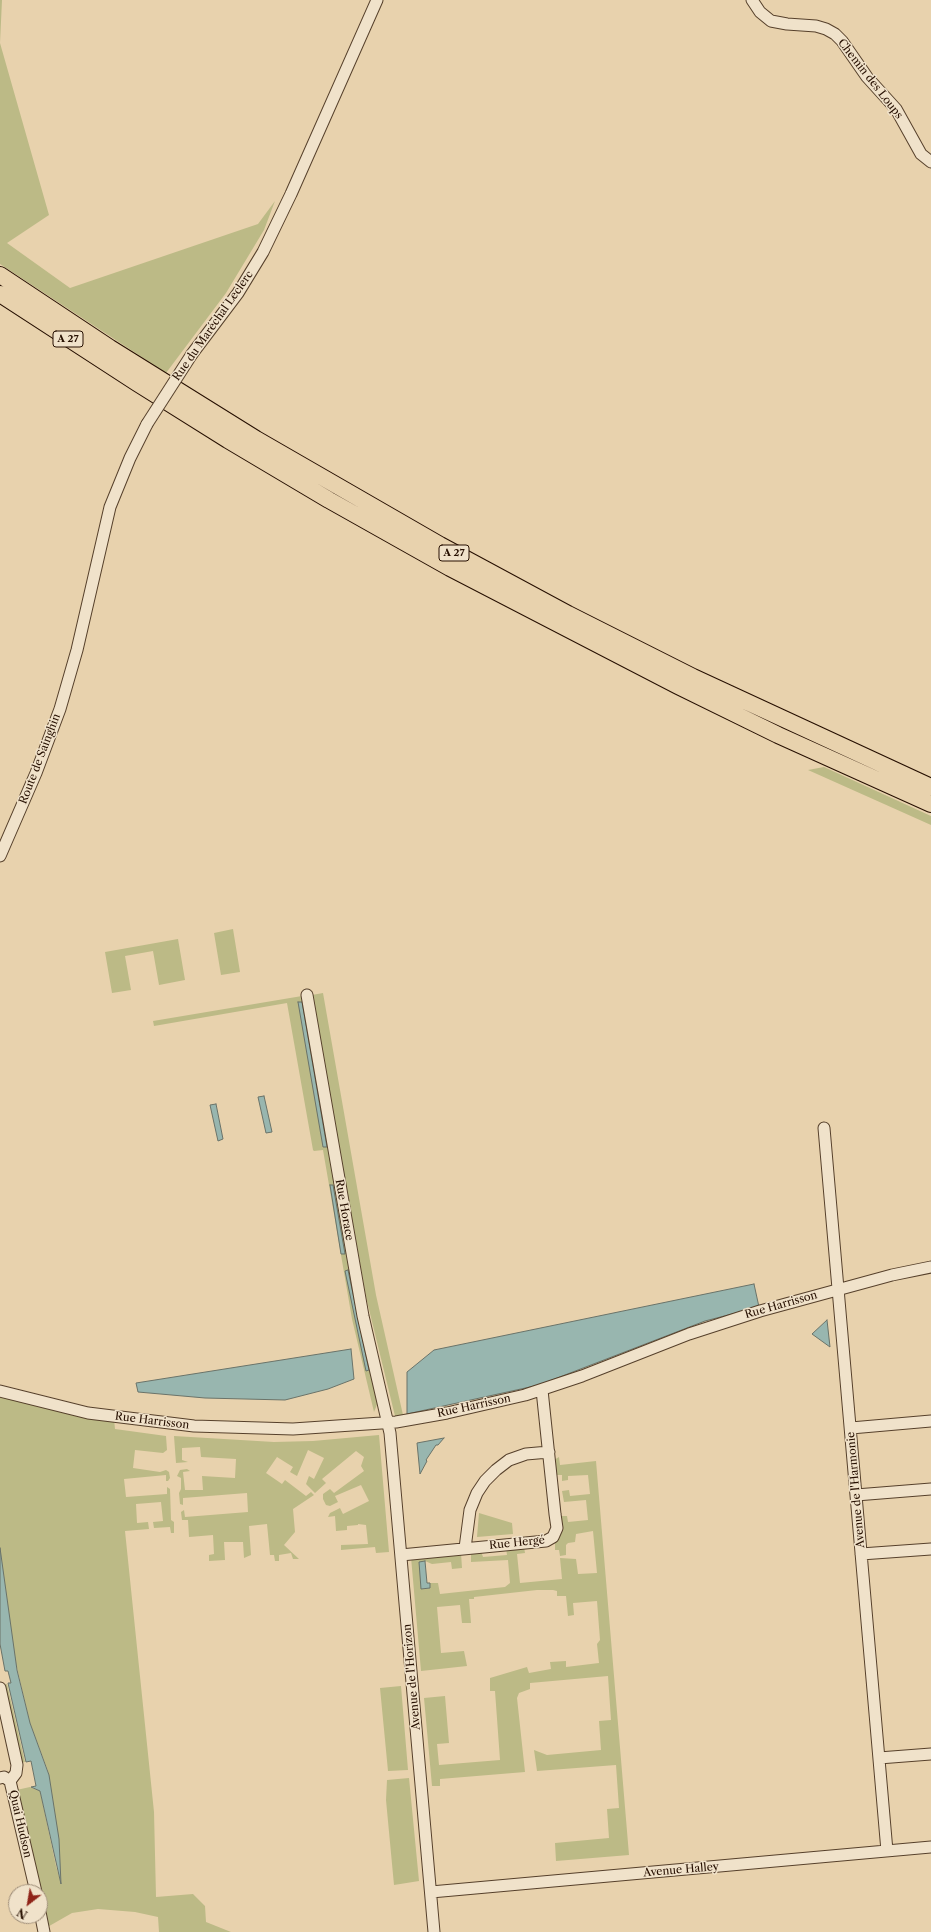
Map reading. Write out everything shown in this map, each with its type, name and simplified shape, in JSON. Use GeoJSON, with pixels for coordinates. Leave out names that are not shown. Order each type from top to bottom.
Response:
{"type":"FeatureCollection","features":[{"type":"Feature","properties":{"kind":"highway","name":"A 27"},"geometry":{"type":"LineString","coordinates":[[0,275],[110,348],[256,439],[452,552],[568,614],[694,677],[931,787]]}},
{"type":"Feature","properties":{"kind":"highway","name":"A 27"},"geometry":{"type":"LineString","coordinates":[[0,294],[228,440],[336,504],[450,568],[678,686],[785,738],[931,804]]}},
{"type":"Feature","properties":{"kind":"street","name":"Rue du Maréchal Leclerc"},"geometry":{"type":"LineString","coordinates":[[75,659],[110,507],[128,462],[147,424],[192,354],[244,284],[263,252],[291,194],[376,0]]}},
{"type":"Feature","properties":{"kind":"street","name":"Chemin des Loups"},"geometry":{"type":"LineString","coordinates":[[752,0],[760,12],[771,21],[822,27],[831,31],[839,38],[867,76],[896,109],[921,154],[931,162]]}},
{"type":"Feature","properties":{"kind":"street","name":"Route de Sainghin"},"geometry":{"type":"LineString","coordinates":[[0,856],[36,773],[60,709],[75,659]]}},
{"type":"Feature","properties":{"kind":"street","name":"Rue Horace"},"geometry":{"type":"LineString","coordinates":[[307,995],[363,1316],[388,1422]]}},
{"type":"Feature","properties":{"kind":"street","name":"Avenue de l'Harmonie"},"geometry":{"type":"LineString","coordinates":[[824,1128],[887,1851]]}},
{"type":"Feature","properties":{"kind":"street","name":"Rue Harrisson"},"geometry":{"type":"LineString","coordinates":[[0,1391],[88,1413],[194,1426],[293,1430],[388,1422],[480,1406],[542,1390],[594,1372],[708,1328],[778,1305],[931,1267]]}},
{"type":"Feature","properties":{"kind":"street","name":"Rue Hergé"},"geometry":{"type":"LineString","coordinates":[[401,1555],[546,1541],[553,1537],[556,1528],[542,1390]]}},
{"type":"Feature","properties":{"kind":"street"},"geometry":{"type":"LineString","coordinates":[[851,1428],[931,1421]]}},
{"type":"Feature","properties":{"kind":"street","name":"Avenue de l'Horizon"},"geometry":{"type":"LineString","coordinates":[[388,1422],[434,1932]]}},
{"type":"Feature","properties":{"kind":"street"},"geometry":{"type":"LineString","coordinates":[[466,1548],[470,1510],[477,1493],[485,1481],[509,1460],[526,1454],[549,1452]]}},
{"type":"Feature","properties":{"kind":"street"},"geometry":{"type":"LineString","coordinates":[[856,1495],[931,1489]]}},
{"type":"Feature","properties":{"kind":"street"},"geometry":{"type":"LineString","coordinates":[[862,1554],[931,1549]]}},
{"type":"Feature","properties":{"kind":"street","name":"Quai Hudson"},"geometry":{"type":"LineString","coordinates":[[0,1688],[17,1764],[16,1774],[5,1779],[34,1884]]}},
{"type":"Feature","properties":{"kind":"street"},"geometry":{"type":"LineString","coordinates":[[879,1758],[931,1754]]}},
{"type":"Feature","properties":{"kind":"street","name":"Avenue Halley"},"geometry":{"type":"LineString","coordinates":[[431,1892],[931,1847]]}},
{"type":"Feature","properties":{"kind":"shaded area"},"geometry":{"type":"Polygon","coordinates":[[[0,0],[2,0],[0,43],[0,0]]]}},
{"type":"Feature","properties":{"kind":"shaded area"},"geometry":{"type":"Polygon","coordinates":[[[0,43],[49,215],[7,243],[70,288],[258,224],[275,201],[264,230],[226,293],[166,373],[0,264],[0,43]]]}},
{"type":"Feature","properties":{"kind":"shaded area"},"geometry":{"type":"Polygon","coordinates":[[[824,767],[931,816],[931,825],[808,770],[824,767]]]}},
{"type":"Feature","properties":{"kind":"shaded area"},"geometry":{"type":"Polygon","coordinates":[[[233,929],[240,972],[221,975],[214,933],[233,929]]]}},
{"type":"Feature","properties":{"kind":"shaded area"},"geometry":{"type":"Polygon","coordinates":[[[178,939],[185,980],[159,985],[153,951],[125,956],[131,990],[112,993],[105,952],[178,939]]]}},
{"type":"Feature","properties":{"kind":"shaded area"},"geometry":{"type":"Polygon","coordinates":[[[323,993],[376,1295],[403,1415],[395,1416],[366,1297],[312,995],[323,993]]]}},
{"type":"Feature","properties":{"kind":"shaded area"},"geometry":{"type":"Polygon","coordinates":[[[302,996],[378,1402],[374,1412],[352,1319],[323,1150],[313,1150],[287,1003],[154,1026],[153,1021],[302,996]]]}},
{"type":"Feature","properties":{"kind":"shaded area"},"geometry":{"type":"Polygon","coordinates":[[[0,1391],[114,1419],[115,1429],[166,1436],[167,1450],[163,1453],[135,1450],[133,1468],[160,1472],[166,1470],[169,1472],[170,1478],[168,1481],[166,1481],[166,1475],[124,1479],[126,1497],[167,1494],[167,1487],[170,1489],[171,1520],[174,1522],[174,1533],[171,1533],[170,1527],[154,1528],[153,1522],[163,1521],[161,1502],[136,1504],[137,1523],[148,1522],[149,1529],[125,1531],[154,1812],[156,1897],[193,1894],[205,1906],[206,1922],[231,1932],[159,1932],[158,1917],[135,1912],[98,1909],[72,1913],[44,1929],[43,1924],[48,1924],[48,1884],[38,1884],[12,1791],[30,1787],[40,1791],[61,1883],[59,1846],[48,1771],[30,1723],[13,1651],[0,1548],[0,1391]]]}},
{"type":"Feature","properties":{"kind":"shaded area"},"geometry":{"type":"Polygon","coordinates":[[[379,1435],[389,1552],[376,1553],[375,1547],[341,1550],[341,1545],[368,1544],[366,1525],[358,1524],[347,1526],[347,1530],[336,1531],[335,1516],[328,1517],[330,1513],[340,1508],[343,1514],[369,1501],[361,1485],[335,1496],[338,1502],[330,1506],[326,1505],[323,1499],[323,1494],[330,1489],[334,1493],[364,1471],[361,1466],[364,1457],[356,1451],[322,1479],[326,1483],[315,1493],[306,1484],[309,1476],[314,1479],[324,1458],[308,1450],[297,1476],[290,1472],[293,1467],[277,1457],[266,1473],[282,1484],[285,1480],[306,1496],[311,1492],[314,1495],[293,1509],[295,1532],[284,1545],[299,1559],[293,1559],[291,1553],[279,1555],[279,1561],[275,1561],[274,1555],[270,1555],[267,1524],[249,1526],[251,1555],[244,1558],[243,1542],[224,1542],[225,1560],[209,1561],[209,1555],[214,1554],[213,1535],[189,1537],[188,1520],[182,1520],[181,1512],[184,1510],[185,1517],[248,1512],[247,1493],[183,1498],[183,1505],[180,1504],[179,1493],[181,1489],[181,1478],[177,1476],[180,1470],[187,1469],[190,1471],[183,1472],[185,1490],[203,1490],[202,1476],[235,1478],[236,1459],[201,1457],[200,1447],[182,1448],[182,1460],[188,1462],[176,1463],[174,1436],[274,1442],[313,1441],[379,1435]]]}},
{"type":"Feature","properties":{"kind":"shaded area"},"geometry":{"type":"Polygon","coordinates":[[[559,1457],[560,1465],[596,1461],[629,1855],[556,1861],[555,1843],[609,1838],[607,1809],[619,1808],[616,1765],[537,1771],[534,1750],[547,1755],[601,1750],[599,1721],[611,1720],[608,1676],[530,1683],[530,1689],[519,1693],[517,1698],[525,1772],[440,1779],[440,1786],[432,1786],[424,1698],[445,1696],[449,1743],[437,1744],[439,1765],[500,1760],[495,1691],[490,1691],[490,1678],[527,1667],[529,1673],[551,1669],[550,1662],[566,1661],[566,1667],[599,1663],[597,1644],[600,1640],[597,1601],[573,1603],[574,1615],[568,1616],[566,1596],[557,1596],[557,1591],[553,1590],[537,1590],[474,1597],[474,1599],[469,1599],[471,1623],[462,1623],[460,1605],[437,1607],[441,1653],[464,1651],[467,1666],[421,1671],[411,1557],[461,1553],[462,1568],[452,1569],[451,1562],[432,1564],[425,1561],[421,1589],[430,1588],[430,1583],[438,1583],[440,1594],[505,1587],[510,1583],[508,1560],[471,1562],[471,1552],[481,1551],[483,1557],[507,1555],[506,1548],[524,1547],[525,1553],[517,1554],[520,1583],[562,1579],[560,1558],[576,1559],[578,1574],[597,1573],[593,1531],[576,1534],[575,1542],[568,1543],[566,1545],[566,1555],[560,1556],[559,1550],[555,1550],[555,1542],[561,1534],[561,1516],[567,1516],[568,1522],[588,1520],[586,1500],[564,1502],[562,1491],[569,1490],[570,1496],[590,1494],[588,1475],[568,1476],[568,1480],[562,1481],[562,1475],[556,1475],[554,1460],[559,1457]]]}},
{"type":"Feature","properties":{"kind":"shaded area"},"geometry":{"type":"Polygon","coordinates":[[[479,1513],[512,1523],[513,1534],[477,1537],[479,1513]]]}},
{"type":"Feature","properties":{"kind":"shaded area"},"geometry":{"type":"Polygon","coordinates":[[[7,1684],[25,1762],[21,1763],[4,1685],[7,1684]]]}},
{"type":"Feature","properties":{"kind":"shaded area"},"geometry":{"type":"Polygon","coordinates":[[[401,1686],[408,1770],[388,1771],[380,1688],[401,1686]]]}},
{"type":"Feature","properties":{"kind":"shaded area"},"geometry":{"type":"Polygon","coordinates":[[[409,1778],[419,1881],[394,1885],[386,1800],[387,1780],[409,1778]]]}},
{"type":"Feature","properties":{"kind":"water"},"geometry":{"type":"Polygon","coordinates":[[[298,1002],[302,1002],[327,1147],[323,1147],[298,1002]]]}},
{"type":"Feature","properties":{"kind":"water"},"geometry":{"type":"Polygon","coordinates":[[[264,1096],[272,1132],[266,1133],[258,1097],[264,1096]]]}},
{"type":"Feature","properties":{"kind":"water"},"geometry":{"type":"Polygon","coordinates":[[[216,1104],[223,1139],[218,1141],[210,1105],[216,1104]]]}},
{"type":"Feature","properties":{"kind":"water"},"geometry":{"type":"Polygon","coordinates":[[[330,1185],[333,1185],[345,1254],[341,1254],[330,1185]]]}},
{"type":"Feature","properties":{"kind":"water"},"geometry":{"type":"Polygon","coordinates":[[[348,1270],[369,1370],[366,1371],[345,1271],[348,1270]]]}},
{"type":"Feature","properties":{"kind":"water"},"geometry":{"type":"Polygon","coordinates":[[[754,1284],[759,1307],[705,1321],[539,1385],[407,1414],[407,1372],[434,1350],[754,1284]]]}},
{"type":"Feature","properties":{"kind":"water"},"geometry":{"type":"Polygon","coordinates":[[[827,1320],[830,1347],[812,1334],[827,1320]]]}},
{"type":"Feature","properties":{"kind":"water"},"geometry":{"type":"Polygon","coordinates":[[[351,1349],[354,1379],[328,1389],[285,1400],[205,1398],[138,1392],[136,1383],[351,1349]]]}},
{"type":"Feature","properties":{"kind":"water"},"geometry":{"type":"Polygon","coordinates":[[[444,1438],[438,1445],[436,1445],[426,1460],[427,1461],[420,1474],[417,1443],[444,1438]]]}},
{"type":"Feature","properties":{"kind":"water"},"geometry":{"type":"Polygon","coordinates":[[[0,1548],[17,1670],[30,1723],[49,1775],[59,1839],[61,1884],[40,1791],[31,1787],[36,1786],[31,1761],[26,1762],[8,1683],[11,1683],[8,1671],[5,1671],[0,1644],[0,1548]]]}},
{"type":"Feature","properties":{"kind":"water"},"geometry":{"type":"Polygon","coordinates":[[[425,1561],[427,1583],[430,1583],[430,1588],[421,1589],[419,1562],[425,1561]]]}}]}
